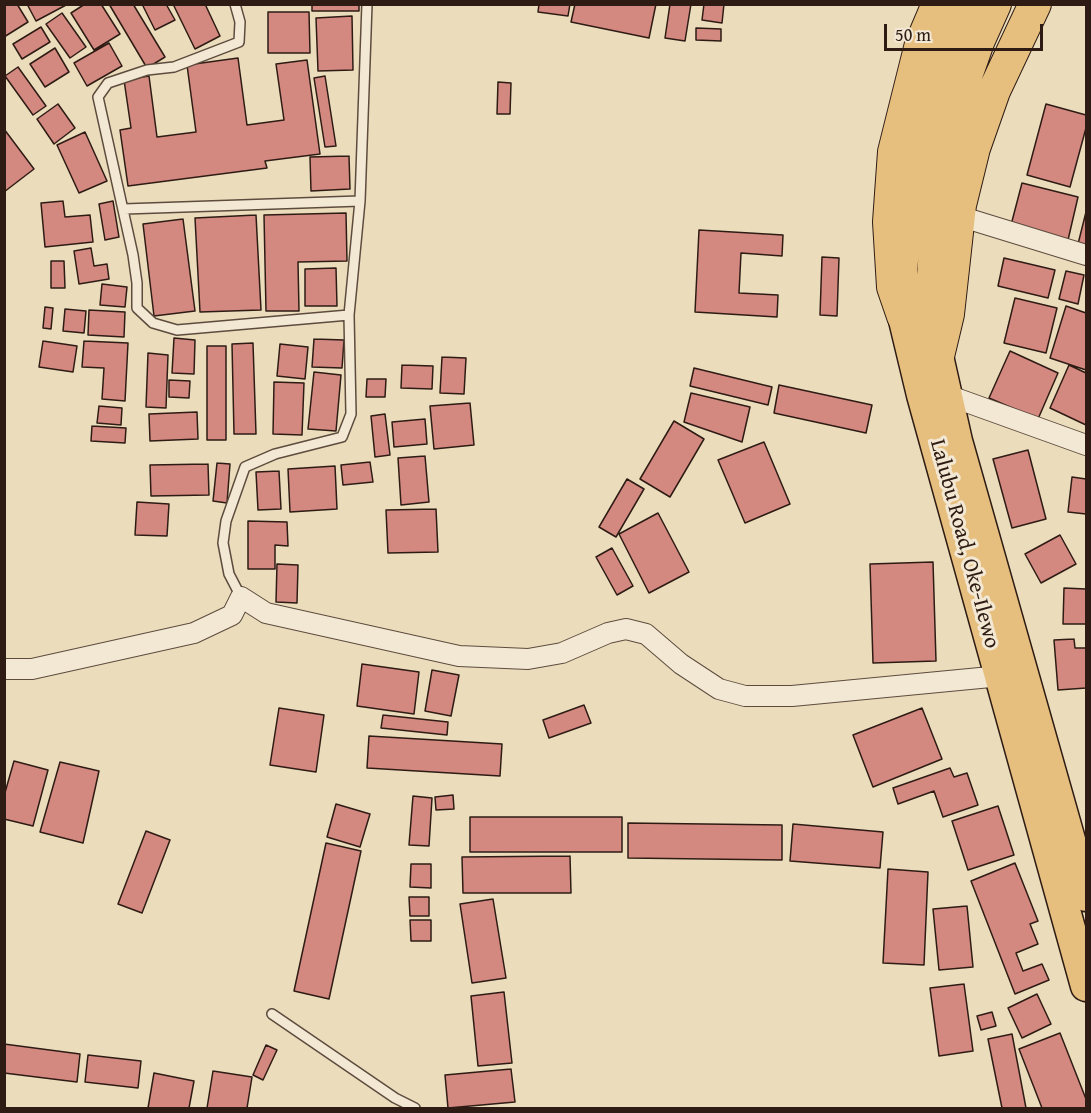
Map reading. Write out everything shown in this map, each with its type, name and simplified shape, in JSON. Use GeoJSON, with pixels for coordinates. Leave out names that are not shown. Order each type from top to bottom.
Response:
{"type":"FeatureCollection","features":[{"type":"Feature","properties":{"kind":"highway"},"geometry":{"type":"LineString","coordinates":[[903,316],[893,287],[889,222],[894,152],[921,44],[938,4]]}},
{"type":"Feature","properties":{"kind":"highway"},"geometry":{"type":"LineString","coordinates":[[945,98],[951,38],[967,4]]}},
{"type":"Feature","properties":{"kind":"highway"},"geometry":{"type":"LineString","coordinates":[[945,98],[978,42],[995,4]]}},
{"type":"Feature","properties":{"kind":"highway"},"geometry":{"type":"LineString","coordinates":[[938,356],[948,314],[959,216],[974,148],[994,91],[1035,4]]}},
{"type":"Feature","properties":{"kind":"main road","name":"Lalubu Road, Oke-Ilewo"},"geometry":{"type":"LineString","coordinates":[[945,98],[909,214],[902,269],[903,316],[922,395],[1086,986]]}},
{"type":"Feature","properties":{"kind":"main road","name":"Lalubu Road, Oke-Ilewo"},"geometry":{"type":"LineString","coordinates":[[945,98],[929,316],[946,395],[1081,854],[1086,896]]}},
{"type":"Feature","properties":{"kind":"street"},"geometry":{"type":"LineString","coordinates":[[959,216],[1086,255]]}},
{"type":"Feature","properties":{"kind":"street"},"geometry":{"type":"LineString","coordinates":[[946,395],[1086,445]]}},
{"type":"Feature","properties":{"kind":"street"},"geometry":{"type":"LineString","coordinates":[[4,669],[32,669],[194,633],[232,615],[241,597],[266,613],[459,656],[528,659],[561,653],[608,633],[626,629],[646,634],[681,664],[719,689],[745,696],[792,696],[1001,676]]}},
{"type":"Feature","properties":{"kind":"lane"},"geometry":{"type":"LineString","coordinates":[[235,4],[240,22],[239,42],[174,67],[147,70],[108,83],[98,97],[124,209],[137,283],[137,308],[153,323],[177,330],[349,315]]}},
{"type":"Feature","properties":{"kind":"lane"},"geometry":{"type":"LineString","coordinates":[[241,597],[229,574],[223,543],[226,521],[245,467],[275,454],[342,437],[351,414],[349,315],[360,201],[367,4]]}},
{"type":"Feature","properties":{"kind":"lane"},"geometry":{"type":"LineString","coordinates":[[124,209],[360,201]]}},
{"type":"Feature","properties":{"kind":"lane"},"geometry":{"type":"LineString","coordinates":[[272,1014],[395,1098],[415,1108]]}},
{"type":"Feature","properties":{"kind":"building"},"geometry":{"type":"Polygon","coordinates":[[[4,4],[17,4],[28,22],[4,37],[4,4]]]}},
{"type":"Feature","properties":{"kind":"building"},"geometry":{"type":"Polygon","coordinates":[[[27,4],[68,4],[36,21],[27,4]]]}},
{"type":"Feature","properties":{"kind":"building"},"geometry":{"type":"Polygon","coordinates":[[[85,4],[101,4],[120,34],[94,50],[71,13],[85,4]]]}},
{"type":"Feature","properties":{"kind":"building"},"geometry":{"type":"Polygon","coordinates":[[[109,4],[133,4],[165,57],[147,68],[109,4]]]}},
{"type":"Feature","properties":{"kind":"building"},"geometry":{"type":"Polygon","coordinates":[[[142,4],[166,4],[175,20],[155,30],[142,4]]]}},
{"type":"Feature","properties":{"kind":"building"},"geometry":{"type":"Polygon","coordinates":[[[173,4],[205,4],[220,36],[195,49],[173,4]]]}},
{"type":"Feature","properties":{"kind":"building"},"geometry":{"type":"Polygon","coordinates":[[[312,4],[359,4],[359,11],[312,11],[312,4]]]}},
{"type":"Feature","properties":{"kind":"building"},"geometry":{"type":"Polygon","coordinates":[[[539,4],[570,4],[568,16],[538,12],[539,4]]]}},
{"type":"Feature","properties":{"kind":"building"},"geometry":{"type":"Polygon","coordinates":[[[575,4],[656,4],[649,38],[571,22],[575,4]]]}},
{"type":"Feature","properties":{"kind":"building"},"geometry":{"type":"Polygon","coordinates":[[[670,4],[691,4],[685,41],[665,38],[670,4]]]}},
{"type":"Feature","properties":{"kind":"building"},"geometry":{"type":"Polygon","coordinates":[[[704,4],[724,4],[722,23],[702,20],[704,4]]]}},
{"type":"Feature","properties":{"kind":"building"},"geometry":{"type":"Polygon","coordinates":[[[268,12],[309,12],[310,53],[268,53],[268,12]]]}},
{"type":"Feature","properties":{"kind":"building"},"geometry":{"type":"Polygon","coordinates":[[[62,13],[86,47],[70,58],[46,24],[62,13]]]}},
{"type":"Feature","properties":{"kind":"building"},"geometry":{"type":"Polygon","coordinates":[[[352,16],[353,70],[318,71],[316,18],[352,16]]]}},
{"type":"Feature","properties":{"kind":"building"},"geometry":{"type":"Polygon","coordinates":[[[41,27],[50,42],[22,59],[13,44],[41,27]]]}},
{"type":"Feature","properties":{"kind":"building"},"geometry":{"type":"Polygon","coordinates":[[[696,28],[721,29],[721,41],[696,40],[696,28]]]}},
{"type":"Feature","properties":{"kind":"building"},"geometry":{"type":"Polygon","coordinates":[[[109,43],[122,66],[87,86],[74,63],[109,43]]]}},
{"type":"Feature","properties":{"kind":"building"},"geometry":{"type":"Polygon","coordinates":[[[55,48],[69,72],[45,87],[30,64],[55,48]]]}},
{"type":"Feature","properties":{"kind":"building"},"geometry":{"type":"Polygon","coordinates":[[[238,58],[247,125],[284,120],[276,64],[307,60],[320,154],[265,161],[267,168],[128,186],[120,130],[131,128],[124,80],[149,76],[157,137],[196,132],[187,65],[238,58]]]}},
{"type":"Feature","properties":{"kind":"building"},"geometry":{"type":"Polygon","coordinates":[[[18,67],[46,106],[33,115],[5,76],[18,67]]]}},
{"type":"Feature","properties":{"kind":"building"},"geometry":{"type":"Polygon","coordinates":[[[325,76],[336,146],[325,147],[314,78],[325,76]]]}},
{"type":"Feature","properties":{"kind":"building"},"geometry":{"type":"Polygon","coordinates":[[[498,82],[511,83],[510,114],[497,114],[498,82]]]}},
{"type":"Feature","properties":{"kind":"building"},"geometry":{"type":"Polygon","coordinates":[[[58,104],[75,128],[54,144],[37,119],[58,104]]]}},
{"type":"Feature","properties":{"kind":"building"},"geometry":{"type":"Polygon","coordinates":[[[1046,104],[1086,115],[1086,128],[1070,187],[1027,175],[1046,104]]]}},
{"type":"Feature","properties":{"kind":"building"},"geometry":{"type":"Polygon","coordinates":[[[4,129],[34,169],[4,192],[4,129]]]}},
{"type":"Feature","properties":{"kind":"building"},"geometry":{"type":"Polygon","coordinates":[[[85,132],[107,181],[79,193],[57,145],[85,132]]]}},
{"type":"Feature","properties":{"kind":"building"},"geometry":{"type":"Polygon","coordinates":[[[349,156],[350,189],[311,191],[310,157],[349,156]]]}},
{"type":"Feature","properties":{"kind":"building"},"geometry":{"type":"Polygon","coordinates":[[[1022,183],[1078,197],[1068,240],[1011,225],[1022,183]]]}},
{"type":"Feature","properties":{"kind":"building"},"geometry":{"type":"Polygon","coordinates":[[[63,201],[65,217],[90,215],[93,242],[45,247],[41,203],[63,201]]]}},
{"type":"Feature","properties":{"kind":"building"},"geometry":{"type":"Polygon","coordinates":[[[113,201],[119,237],[105,240],[99,204],[113,201]]]}},
{"type":"Feature","properties":{"kind":"building"},"geometry":{"type":"Polygon","coordinates":[[[1086,212],[1086,246],[1078,244],[1086,212]]]}},
{"type":"Feature","properties":{"kind":"building"},"geometry":{"type":"Polygon","coordinates":[[[346,213],[347,261],[298,262],[299,311],[266,311],[264,215],[346,213]]]}},
{"type":"Feature","properties":{"kind":"building"},"geometry":{"type":"Polygon","coordinates":[[[256,215],[261,310],[200,312],[195,218],[256,215]]]}},
{"type":"Feature","properties":{"kind":"building"},"geometry":{"type":"Polygon","coordinates":[[[183,219],[195,311],[154,316],[143,224],[183,219]]]}},
{"type":"Feature","properties":{"kind":"building"},"geometry":{"type":"Polygon","coordinates":[[[699,230],[783,235],[782,256],[741,253],[739,293],[778,295],[777,317],[695,312],[699,230]]]}},
{"type":"Feature","properties":{"kind":"building"},"geometry":{"type":"Polygon","coordinates":[[[91,248],[94,266],[107,264],[109,279],[79,284],[74,251],[91,248]]]}},
{"type":"Feature","properties":{"kind":"building"},"geometry":{"type":"Polygon","coordinates":[[[822,257],[839,258],[837,316],[820,315],[822,257]]]}},
{"type":"Feature","properties":{"kind":"building"},"geometry":{"type":"Polygon","coordinates":[[[1004,258],[1055,270],[1048,298],[998,286],[1004,258]]]}},
{"type":"Feature","properties":{"kind":"building"},"geometry":{"type":"Polygon","coordinates":[[[51,261],[64,261],[65,288],[51,288],[51,261]]]}},
{"type":"Feature","properties":{"kind":"building"},"geometry":{"type":"Polygon","coordinates":[[[336,268],[337,306],[305,306],[305,269],[336,268]]]}},
{"type":"Feature","properties":{"kind":"building"},"geometry":{"type":"Polygon","coordinates":[[[1066,271],[1084,275],[1078,304],[1059,299],[1066,271]]]}},
{"type":"Feature","properties":{"kind":"building"},"geometry":{"type":"Polygon","coordinates":[[[102,284],[127,287],[125,307],[100,305],[102,284]]]}},
{"type":"Feature","properties":{"kind":"building"},"geometry":{"type":"Polygon","coordinates":[[[1015,298],[1057,308],[1046,353],[1004,343],[1015,298]]]}},
{"type":"Feature","properties":{"kind":"building"},"geometry":{"type":"Polygon","coordinates":[[[1066,306],[1086,313],[1086,370],[1050,358],[1066,306]]]}},
{"type":"Feature","properties":{"kind":"building"},"geometry":{"type":"Polygon","coordinates":[[[45,307],[53,308],[51,329],[43,328],[45,307]]]}},
{"type":"Feature","properties":{"kind":"building"},"geometry":{"type":"Polygon","coordinates":[[[65,309],[86,311],[84,333],[63,331],[65,309]]]}},
{"type":"Feature","properties":{"kind":"building"},"geometry":{"type":"Polygon","coordinates":[[[89,310],[125,312],[124,337],[88,335],[89,310]]]}},
{"type":"Feature","properties":{"kind":"building"},"geometry":{"type":"Polygon","coordinates":[[[174,338],[195,340],[194,374],[172,373],[174,338]]]}},
{"type":"Feature","properties":{"kind":"building"},"geometry":{"type":"Polygon","coordinates":[[[314,339],[344,340],[342,368],[312,367],[314,339]]]}},
{"type":"Feature","properties":{"kind":"building"},"geometry":{"type":"Polygon","coordinates":[[[43,341],[77,346],[73,372],[39,367],[43,341]]]}},
{"type":"Feature","properties":{"kind":"building"},"geometry":{"type":"Polygon","coordinates":[[[84,341],[128,343],[125,401],[102,399],[104,368],[82,367],[84,341]]]}},
{"type":"Feature","properties":{"kind":"building"},"geometry":{"type":"Polygon","coordinates":[[[253,343],[256,434],[234,434],[232,344],[253,343]]]}},
{"type":"Feature","properties":{"kind":"building"},"geometry":{"type":"Polygon","coordinates":[[[280,344],[308,347],[305,379],[277,376],[280,344]]]}},
{"type":"Feature","properties":{"kind":"building"},"geometry":{"type":"Polygon","coordinates":[[[207,346],[226,346],[226,440],[207,440],[207,346]]]}},
{"type":"Feature","properties":{"kind":"building"},"geometry":{"type":"Polygon","coordinates":[[[1010,351],[1058,373],[1038,419],[989,398],[1010,351]]]}},
{"type":"Feature","properties":{"kind":"building"},"geometry":{"type":"Polygon","coordinates":[[[148,353],[168,355],[166,408],[146,407],[148,353]]]}},
{"type":"Feature","properties":{"kind":"building"},"geometry":{"type":"Polygon","coordinates":[[[442,357],[466,358],[464,394],[440,393],[442,357]]]}},
{"type":"Feature","properties":{"kind":"building"},"geometry":{"type":"Polygon","coordinates":[[[402,365],[433,366],[432,389],[401,388],[402,365]]]}},
{"type":"Feature","properties":{"kind":"building"},"geometry":{"type":"Polygon","coordinates":[[[1069,365],[1086,373],[1086,425],[1050,408],[1069,365]]]}},
{"type":"Feature","properties":{"kind":"building"},"geometry":{"type":"Polygon","coordinates":[[[694,368],[772,387],[768,405],[690,386],[694,368]]]}},
{"type":"Feature","properties":{"kind":"building"},"geometry":{"type":"Polygon","coordinates":[[[314,372],[341,375],[336,431],[308,429],[314,372]]]}},
{"type":"Feature","properties":{"kind":"building"},"geometry":{"type":"Polygon","coordinates":[[[367,379],[386,379],[385,397],[366,397],[367,379]]]}},
{"type":"Feature","properties":{"kind":"building"},"geometry":{"type":"Polygon","coordinates":[[[169,380],[190,381],[189,398],[169,397],[169,380]]]}},
{"type":"Feature","properties":{"kind":"building"},"geometry":{"type":"Polygon","coordinates":[[[274,382],[304,383],[302,435],[273,434],[274,382]]]}},
{"type":"Feature","properties":{"kind":"building"},"geometry":{"type":"Polygon","coordinates":[[[779,385],[872,405],[866,433],[774,413],[779,385]]]}},
{"type":"Feature","properties":{"kind":"building"},"geometry":{"type":"Polygon","coordinates":[[[691,393],[750,407],[742,442],[684,422],[691,393]]]}},
{"type":"Feature","properties":{"kind":"building"},"geometry":{"type":"Polygon","coordinates":[[[470,403],[474,445],[434,449],[430,406],[470,403]]]}},
{"type":"Feature","properties":{"kind":"building"},"geometry":{"type":"Polygon","coordinates":[[[99,406],[122,408],[121,425],[97,423],[99,406]]]}},
{"type":"Feature","properties":{"kind":"building"},"geometry":{"type":"Polygon","coordinates":[[[197,412],[198,439],[150,441],[149,414],[197,412]]]}},
{"type":"Feature","properties":{"kind":"building"},"geometry":{"type":"Polygon","coordinates":[[[385,414],[390,455],[375,457],[371,416],[385,414]]]}},
{"type":"Feature","properties":{"kind":"building"},"geometry":{"type":"Polygon","coordinates":[[[425,419],[427,444],[394,447],[392,422],[425,419]]]}},
{"type":"Feature","properties":{"kind":"building"},"geometry":{"type":"Polygon","coordinates":[[[674,421],[704,439],[670,497],[640,479],[674,421]]]}},
{"type":"Feature","properties":{"kind":"building"},"geometry":{"type":"Polygon","coordinates":[[[92,426],[126,428],[125,443],[91,441],[92,426]]]}},
{"type":"Feature","properties":{"kind":"building"},"geometry":{"type":"Polygon","coordinates":[[[764,442],[790,504],[745,523],[718,460],[764,442]]]}},
{"type":"Feature","properties":{"kind":"building"},"geometry":{"type":"Polygon","coordinates":[[[1028,450],[1046,519],[1012,528],[993,459],[1028,450]]]}},
{"type":"Feature","properties":{"kind":"building"},"geometry":{"type":"Polygon","coordinates":[[[425,456],[429,502],[401,505],[398,458],[425,456]]]}},
{"type":"Feature","properties":{"kind":"building"},"geometry":{"type":"Polygon","coordinates":[[[370,462],[373,482],[343,485],[341,465],[370,462]]]}},
{"type":"Feature","properties":{"kind":"building"},"geometry":{"type":"Polygon","coordinates":[[[217,463],[230,464],[227,503],[213,501],[217,463]]]}},
{"type":"Feature","properties":{"kind":"building"},"geometry":{"type":"Polygon","coordinates":[[[208,464],[209,495],[151,496],[150,465],[208,464]]]}},
{"type":"Feature","properties":{"kind":"building"},"geometry":{"type":"Polygon","coordinates":[[[335,466],[337,509],[290,512],[288,469],[335,466]]]}},
{"type":"Feature","properties":{"kind":"building"},"geometry":{"type":"Polygon","coordinates":[[[279,471],[281,509],[258,510],[256,472],[279,471]]]}},
{"type":"Feature","properties":{"kind":"building"},"geometry":{"type":"Polygon","coordinates":[[[1072,477],[1086,479],[1086,514],[1068,512],[1072,477]]]}},
{"type":"Feature","properties":{"kind":"building"},"geometry":{"type":"Polygon","coordinates":[[[627,479],[644,489],[616,537],[599,527],[627,479]]]}},
{"type":"Feature","properties":{"kind":"building"},"geometry":{"type":"Polygon","coordinates":[[[137,502],[169,504],[167,536],[135,535],[137,502]]]}},
{"type":"Feature","properties":{"kind":"building"},"geometry":{"type":"Polygon","coordinates":[[[436,509],[438,552],[388,553],[386,510],[436,509]]]}},
{"type":"Feature","properties":{"kind":"building"},"geometry":{"type":"Polygon","coordinates":[[[658,513],[689,572],[649,593],[619,534],[658,513]]]}},
{"type":"Feature","properties":{"kind":"building"},"geometry":{"type":"Polygon","coordinates":[[[248,521],[287,522],[288,546],[275,545],[275,569],[248,569],[248,521]]]}},
{"type":"Feature","properties":{"kind":"building"},"geometry":{"type":"Polygon","coordinates":[[[1060,535],[1076,564],[1041,583],[1025,554],[1060,535]]]}},
{"type":"Feature","properties":{"kind":"building"},"geometry":{"type":"Polygon","coordinates":[[[612,548],[633,586],[617,595],[596,557],[612,548]]]}},
{"type":"Feature","properties":{"kind":"building"},"geometry":{"type":"Polygon","coordinates":[[[933,562],[936,661],[873,663],[870,564],[933,562]]]}},
{"type":"Feature","properties":{"kind":"building"},"geometry":{"type":"Polygon","coordinates":[[[277,564],[298,565],[297,603],[276,602],[277,564]]]}},
{"type":"Feature","properties":{"kind":"building"},"geometry":{"type":"Polygon","coordinates":[[[1064,588],[1086,589],[1086,624],[1063,624],[1064,588]]]}},
{"type":"Feature","properties":{"kind":"building"},"geometry":{"type":"Polygon","coordinates":[[[1074,639],[1075,648],[1086,648],[1086,688],[1058,690],[1054,640],[1074,639]]]}},
{"type":"Feature","properties":{"kind":"building"},"geometry":{"type":"Polygon","coordinates":[[[362,664],[419,672],[414,714],[357,706],[362,664]]]}},
{"type":"Feature","properties":{"kind":"building"},"geometry":{"type":"Polygon","coordinates":[[[432,670],[459,675],[451,716],[425,711],[432,670]]]}},
{"type":"Feature","properties":{"kind":"building"},"geometry":{"type":"Polygon","coordinates":[[[584,705],[591,723],[549,738],[543,720],[584,705]]]}},
{"type":"Feature","properties":{"kind":"building"},"geometry":{"type":"Polygon","coordinates":[[[279,708],[324,715],[316,772],[270,765],[279,708]]]}},
{"type":"Feature","properties":{"kind":"building"},"geometry":{"type":"Polygon","coordinates":[[[922,708],[942,759],[873,787],[853,735],[922,708]]]}},
{"type":"Feature","properties":{"kind":"building"},"geometry":{"type":"Polygon","coordinates":[[[383,715],[448,722],[447,735],[381,728],[383,715]]]}},
{"type":"Feature","properties":{"kind":"building"},"geometry":{"type":"Polygon","coordinates":[[[369,736],[502,744],[500,776],[367,768],[369,736]]]}},
{"type":"Feature","properties":{"kind":"building"},"geometry":{"type":"Polygon","coordinates":[[[14,761],[48,770],[33,826],[4,819],[4,796],[14,761]]]}},
{"type":"Feature","properties":{"kind":"building"},"geometry":{"type":"Polygon","coordinates":[[[60,762],[99,771],[83,843],[40,832],[60,762]]]}},
{"type":"Feature","properties":{"kind":"building"},"geometry":{"type":"Polygon","coordinates":[[[950,768],[954,777],[967,773],[978,805],[943,817],[934,791],[898,804],[893,788],[950,768]]]}},
{"type":"Feature","properties":{"kind":"building"},"geometry":{"type":"Polygon","coordinates":[[[453,795],[454,809],[436,810],[435,797],[453,795]]]}},
{"type":"Feature","properties":{"kind":"building"},"geometry":{"type":"Polygon","coordinates":[[[413,796],[432,798],[429,846],[409,845],[413,796]]]}},
{"type":"Feature","properties":{"kind":"building"},"geometry":{"type":"Polygon","coordinates":[[[336,804],[370,814],[360,847],[327,837],[336,804]]]}},
{"type":"Feature","properties":{"kind":"building"},"geometry":{"type":"Polygon","coordinates":[[[998,806],[1014,855],[968,870],[952,821],[998,806]]]}},
{"type":"Feature","properties":{"kind":"building"},"geometry":{"type":"Polygon","coordinates":[[[470,817],[622,817],[622,852],[470,852],[470,817]]]}},
{"type":"Feature","properties":{"kind":"building"},"geometry":{"type":"Polygon","coordinates":[[[628,823],[782,825],[782,860],[628,858],[628,823]]]}},
{"type":"Feature","properties":{"kind":"building"},"geometry":{"type":"Polygon","coordinates":[[[793,824],[883,832],[880,868],[790,861],[793,824]]]}},
{"type":"Feature","properties":{"kind":"building"},"geometry":{"type":"Polygon","coordinates":[[[146,831],[170,840],[142,913],[118,904],[146,831]]]}},
{"type":"Feature","properties":{"kind":"building"},"geometry":{"type":"Polygon","coordinates":[[[326,843],[361,851],[329,999],[294,991],[326,843]]]}},
{"type":"Feature","properties":{"kind":"building"},"geometry":{"type":"Polygon","coordinates":[[[570,856],[571,893],[463,893],[462,857],[570,856]]]}},
{"type":"Feature","properties":{"kind":"building"},"geometry":{"type":"Polygon","coordinates":[[[1015,863],[1038,921],[1030,924],[1038,944],[1016,953],[1023,971],[1042,964],[1049,980],[1015,994],[971,881],[1015,863]]]}},
{"type":"Feature","properties":{"kind":"building"},"geometry":{"type":"Polygon","coordinates":[[[411,864],[431,864],[431,888],[410,887],[411,864]]]}},
{"type":"Feature","properties":{"kind":"building"},"geometry":{"type":"Polygon","coordinates":[[[888,869],[928,872],[924,965],[883,963],[888,869]]]}},
{"type":"Feature","properties":{"kind":"building"},"geometry":{"type":"Polygon","coordinates":[[[409,897],[429,897],[429,916],[410,916],[409,897]]]}},
{"type":"Feature","properties":{"kind":"building"},"geometry":{"type":"Polygon","coordinates":[[[493,899],[506,978],[472,983],[460,904],[493,899]]]}},
{"type":"Feature","properties":{"kind":"building"},"geometry":{"type":"Polygon","coordinates":[[[967,906],[973,967],[939,970],[933,909],[967,906]]]}},
{"type":"Feature","properties":{"kind":"building"},"geometry":{"type":"Polygon","coordinates":[[[410,920],[431,920],[431,941],[411,941],[410,920]]]}},
{"type":"Feature","properties":{"kind":"building"},"geometry":{"type":"Polygon","coordinates":[[[964,984],[973,1051],[939,1056],[930,988],[964,984]]]}},
{"type":"Feature","properties":{"kind":"building"},"geometry":{"type":"Polygon","coordinates":[[[504,992],[512,1063],[478,1066],[471,996],[504,992]]]}},
{"type":"Feature","properties":{"kind":"building"},"geometry":{"type":"Polygon","coordinates":[[[1037,994],[1051,1024],[1022,1038],[1008,1008],[1037,994]]]}},
{"type":"Feature","properties":{"kind":"building"},"geometry":{"type":"Polygon","coordinates":[[[992,1012],[996,1026],[981,1030],[977,1016],[992,1012]]]}},
{"type":"Feature","properties":{"kind":"building"},"geometry":{"type":"Polygon","coordinates":[[[1060,1033],[1086,1099],[1086,1108],[1042,1108],[1019,1049],[1060,1033]]]}},
{"type":"Feature","properties":{"kind":"building"},"geometry":{"type":"Polygon","coordinates":[[[1012,1034],[1026,1108],[1002,1108],[988,1039],[1012,1034]]]}},
{"type":"Feature","properties":{"kind":"building"},"geometry":{"type":"Polygon","coordinates":[[[4,1044],[80,1054],[77,1082],[4,1073],[4,1044]]]}},
{"type":"Feature","properties":{"kind":"building"},"geometry":{"type":"Polygon","coordinates":[[[266,1045],[277,1050],[263,1080],[253,1075],[266,1045]]]}},
{"type":"Feature","properties":{"kind":"building"},"geometry":{"type":"Polygon","coordinates":[[[88,1055],[141,1061],[138,1088],[85,1082],[88,1055]]]}},
{"type":"Feature","properties":{"kind":"building"},"geometry":{"type":"Polygon","coordinates":[[[511,1069],[515,1102],[448,1108],[445,1075],[511,1069]]]}},
{"type":"Feature","properties":{"kind":"building"},"geometry":{"type":"Polygon","coordinates":[[[213,1071],[252,1077],[247,1108],[207,1108],[213,1071]]]}},
{"type":"Feature","properties":{"kind":"building"},"geometry":{"type":"Polygon","coordinates":[[[154,1073],[194,1081],[189,1108],[148,1108],[154,1073]]]}}]}
